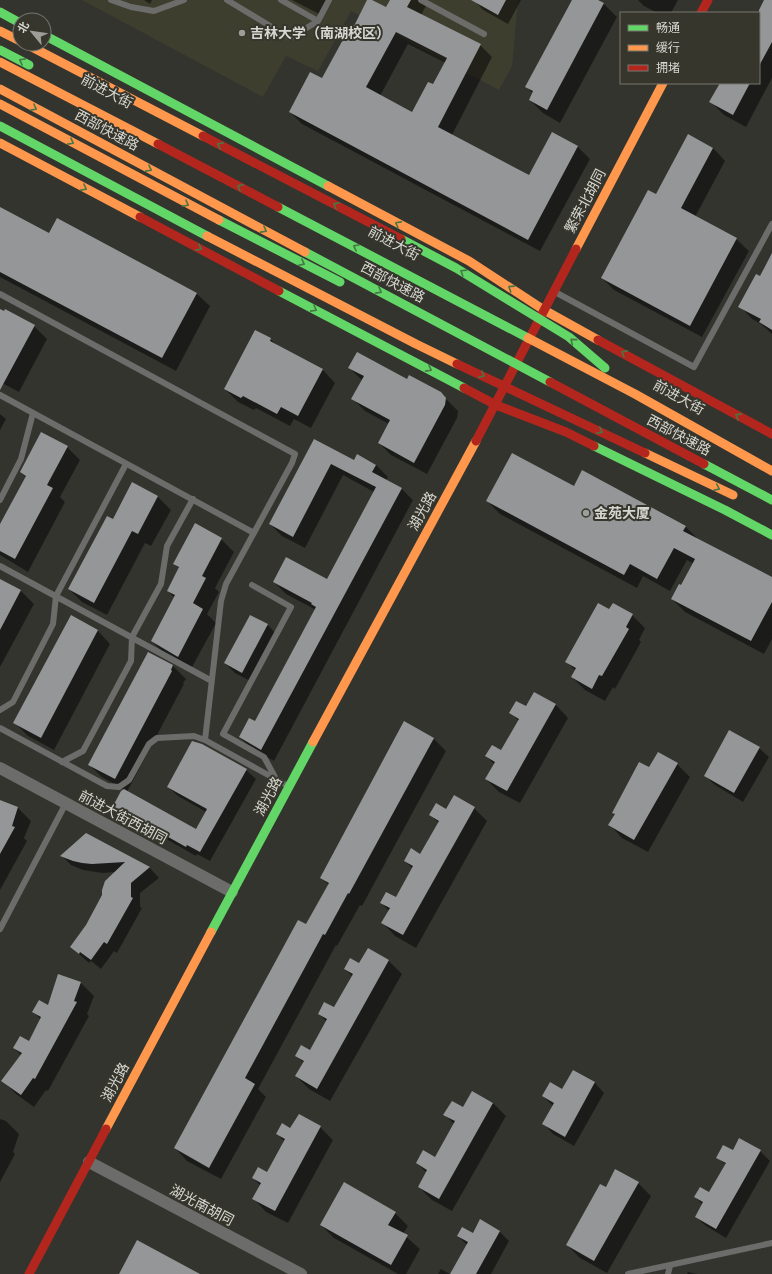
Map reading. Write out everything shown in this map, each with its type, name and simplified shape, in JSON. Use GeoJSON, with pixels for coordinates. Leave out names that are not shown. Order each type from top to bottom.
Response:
{"type":"FeatureCollection","features":[{"type":"Feature","properties":{"kind":"main road"},"geometry":{"type":"LineString","coordinates":[[702,12],[708,0]]}},
{"type":"Feature","properties":{"kind":"main road"},"geometry":{"type":"LineString","coordinates":[[0,12],[12,19]]}},
{"type":"Feature","properties":{"kind":"main road"},"geometry":{"type":"LineString","coordinates":[[0,31],[12,37]]}},
{"type":"Feature","properties":{"kind":"main road","name":"前进大街"},"geometry":{"type":"LineString","coordinates":[[52,40],[468,261],[544,310],[772,434]]}},
{"type":"Feature","properties":{"kind":"main road"},"geometry":{"type":"LineString","coordinates":[[0,50],[35,68]]}},
{"type":"Feature","properties":{"kind":"main road"},"geometry":{"type":"LineString","coordinates":[[41,52],[456,268],[569,337],[634,394]]}},
{"type":"Feature","properties":{"kind":"main road","name":"西部快速路"},"geometry":{"type":"LineString","coordinates":[[0,62],[634,394],[772,471]]}},
{"type":"Feature","properties":{"kind":"main road","name":"繁荣北胡同"},"geometry":{"type":"LineString","coordinates":[[533,332],[662,84]]}},
{"type":"Feature","properties":{"kind":"main road","name":"西部快速路"},"geometry":{"type":"LineString","coordinates":[[0,90],[772,500]]}},
{"type":"Feature","properties":{"kind":"main road"},"geometry":{"type":"LineString","coordinates":[[0,104],[193,207],[346,285]]}},
{"type":"Feature","properties":{"kind":"main road"},"geometry":{"type":"LineString","coordinates":[[0,126],[115,188],[416,344],[744,500]]}},
{"type":"Feature","properties":{"kind":"main road"},"geometry":{"type":"LineString","coordinates":[[1,145],[496,405],[566,432],[725,510],[772,535]]}},
{"type":"Feature","properties":{"kind":"main road","name":"前进大街"},"geometry":{"type":"LineString","coordinates":[[189,150],[533,332],[772,464]]}},
{"type":"Feature","properties":{"kind":"main road"},"geometry":{"type":"LineString","coordinates":[[380,302],[772,508]]}},
{"type":"Feature","properties":{"kind":"main road","name":"湖光路"},"geometry":{"type":"LineString","coordinates":[[29,1274],[232,892],[496,405],[533,332]]}},
{"type":"Feature","properties":{"kind":"street","name":"前进大街西胡同"},"geometry":{"type":"LineString","coordinates":[[0,768],[232,892]]}},
{"type":"Feature","properties":{"kind":"street","name":"湖光南胡同"},"geometry":{"type":"LineString","coordinates":[[89,1162],[300,1274]]}},
{"type":"Feature","properties":{"kind":"lane"},"geometry":{"type":"LineString","coordinates":[[111,0],[131,7],[154,11],[184,0]]}},
{"type":"Feature","properties":{"kind":"lane"},"geometry":{"type":"LineString","coordinates":[[227,0],[290,38],[318,21],[329,0]]}},
{"type":"Feature","properties":{"kind":"lane"},"geometry":{"type":"LineString","coordinates":[[281,0],[318,21]]}},
{"type":"Feature","properties":{"kind":"lane"},"geometry":{"type":"LineString","coordinates":[[421,0],[484,34]]}},
{"type":"Feature","properties":{"kind":"lane"},"geometry":{"type":"LineString","coordinates":[[554,291],[694,366],[772,224]]}},
{"type":"Feature","properties":{"kind":"lane"},"geometry":{"type":"LineString","coordinates":[[0,294],[295,454],[292,463],[226,584],[220,601],[204,740]]}},
{"type":"Feature","properties":{"kind":"lane"},"geometry":{"type":"LineString","coordinates":[[0,394],[254,533]]}},
{"type":"Feature","properties":{"kind":"lane"},"geometry":{"type":"LineString","coordinates":[[0,500],[21,459],[33,413]]}},
{"type":"Feature","properties":{"kind":"lane"},"geometry":{"type":"LineString","coordinates":[[0,710],[13,702],[53,624],[56,596],[126,464]]}},
{"type":"Feature","properties":{"kind":"lane"},"geometry":{"type":"LineString","coordinates":[[62,762],[83,751],[131,661],[132,638],[161,584],[168,546],[193,500]]}},
{"type":"Feature","properties":{"kind":"lane"},"geometry":{"type":"LineString","coordinates":[[0,566],[210,680]]}},
{"type":"Feature","properties":{"kind":"lane"},"geometry":{"type":"LineString","coordinates":[[252,585],[291,607],[223,734],[264,757],[276,779]]}},
{"type":"Feature","properties":{"kind":"lane"},"geometry":{"type":"LineString","coordinates":[[0,728],[107,786],[119,787],[129,780],[149,744],[157,738],[194,736],[289,786]]}},
{"type":"Feature","properties":{"kind":"lane"},"geometry":{"type":"LineString","coordinates":[[0,929],[66,803]]}},
{"type":"Feature","properties":{"kind":"lane"},"geometry":{"type":"LineString","coordinates":[[628,1274],[772,1244]]}},
{"type":"Feature","properties":{"kind":"lane"},"geometry":{"type":"LineString","coordinates":[[668,1274],[670,1266]]}},
{"type":"Feature","properties":{"kind":"shaded area","name":"吉林大学（南湖校区）"},"geometry":{"type":"Polygon","coordinates":[[[82,0],[518,0],[512,66],[499,90],[351,11],[318,71],[286,56],[263,97],[82,0]]]}},
{"type":"Feature","properties":{"kind":"building"},"geometry":{"type":"Polygon","coordinates":[[[367,0],[372,0],[386,7],[390,0],[411,0],[407,7],[481,44],[438,127],[529,175],[552,132],[578,146],[528,240],[289,112],[310,72],[322,78],[351,25],[354,26],[367,0]],[[396,32],[366,87],[412,112],[428,82],[433,84],[447,58],[396,32]]]}},
{"type":"Feature","properties":{"kind":"building"},"geometry":{"type":"Polygon","coordinates":[[[471,0],[506,0],[498,15],[471,0]]]}},
{"type":"Feature","properties":{"kind":"building"},"geometry":{"type":"Polygon","coordinates":[[[572,0],[598,0],[604,3],[547,110],[529,100],[533,91],[525,87],[572,0]]]}},
{"type":"Feature","properties":{"kind":"building"},"geometry":{"type":"Polygon","coordinates":[[[764,0],[772,0],[772,42],[760,64],[760,12],[759,10],[764,0]]]}},
{"type":"Feature","properties":{"kind":"building"},"geometry":{"type":"Polygon","coordinates":[[[719,84],[749,84],[733,115],[709,102],[719,84]]]}},
{"type":"Feature","properties":{"kind":"building"},"geometry":{"type":"Polygon","coordinates":[[[688,134],[713,148],[681,208],[737,238],[690,326],[601,278],[648,190],[656,194],[688,134]]]}},
{"type":"Feature","properties":{"kind":"building"},"geometry":{"type":"Polygon","coordinates":[[[0,207],[49,233],[57,218],[197,293],[162,358],[0,272],[0,207]]]}},
{"type":"Feature","properties":{"kind":"building"},"geometry":{"type":"Polygon","coordinates":[[[772,253],[772,330],[759,322],[761,319],[738,307],[756,274],[760,276],[772,253]]]}},
{"type":"Feature","properties":{"kind":"building"},"geometry":{"type":"Polygon","coordinates":[[[0,309],[4,311],[5,309],[35,325],[0,390],[0,309]]]}},
{"type":"Feature","properties":{"kind":"building"},"geometry":{"type":"Polygon","coordinates":[[[255,330],[271,338],[270,341],[323,369],[298,416],[281,407],[277,414],[243,396],[241,398],[224,389],[255,330]]]}},
{"type":"Feature","properties":{"kind":"building"},"geometry":{"type":"Polygon","coordinates":[[[357,352],[407,379],[409,375],[441,392],[446,398],[445,405],[414,463],[378,443],[390,420],[351,399],[364,376],[348,368],[357,352]]]}},
{"type":"Feature","properties":{"kind":"building"},"geometry":{"type":"Polygon","coordinates":[[[41,432],[68,446],[47,485],[53,488],[15,559],[0,551],[0,524],[26,476],[20,472],[41,432]]]}},
{"type":"Feature","properties":{"kind":"building"},"geometry":{"type":"Polygon","coordinates":[[[314,439],[354,460],[357,454],[376,465],[372,472],[402,488],[261,750],[239,737],[249,718],[255,721],[316,607],[311,604],[312,603],[273,582],[286,557],[327,579],[376,487],[331,464],[293,537],[269,524],[314,439]]]}},
{"type":"Feature","properties":{"kind":"building","name":"金苑大厦"},"geometry":{"type":"Polygon","coordinates":[[[512,453],[574,486],[582,470],[686,526],[683,531],[772,577],[772,602],[751,641],[671,599],[679,584],[681,585],[695,559],[674,548],[657,579],[630,564],[624,575],[486,501],[512,453]]]}},
{"type":"Feature","properties":{"kind":"building"},"geometry":{"type":"Polygon","coordinates":[[[132,482],[158,496],[138,534],[132,531],[94,603],[68,589],[107,516],[113,519],[132,482]]]}},
{"type":"Feature","properties":{"kind":"building"},"geometry":{"type":"Polygon","coordinates":[[[195,523],[222,538],[202,576],[206,578],[193,603],[203,609],[178,657],[151,641],[175,595],[167,591],[179,567],[173,564],[195,523]]]}},
{"type":"Feature","properties":{"kind":"building"},"geometry":{"type":"Polygon","coordinates":[[[0,579],[21,590],[0,630],[0,579]]]}},
{"type":"Feature","properties":{"kind":"building"},"geometry":{"type":"Polygon","coordinates":[[[598,603],[609,609],[613,603],[633,614],[626,627],[629,629],[602,676],[599,675],[592,689],[571,677],[576,668],[565,662],[598,603]]]}},
{"type":"Feature","properties":{"kind":"building"},"geometry":{"type":"Polygon","coordinates":[[[71,615],[98,630],[41,738],[13,723],[71,615]]]}},
{"type":"Feature","properties":{"kind":"building"},"geometry":{"type":"Polygon","coordinates":[[[250,615],[268,624],[242,673],[224,663],[250,615]]]}},
{"type":"Feature","properties":{"kind":"building"},"geometry":{"type":"Polygon","coordinates":[[[148,652],[173,665],[172,671],[115,779],[88,765],[148,652]]]}},
{"type":"Feature","properties":{"kind":"building"},"geometry":{"type":"Polygon","coordinates":[[[534,692],[556,704],[507,791],[485,779],[495,762],[485,756],[492,745],[501,750],[519,719],[509,713],[516,701],[526,706],[534,692]]]}},
{"type":"Feature","properties":{"kind":"building"},"geometry":{"type":"Polygon","coordinates":[[[404,721],[434,738],[349,894],[348,893],[325,935],[323,934],[245,1078],[255,1084],[209,1168],[174,1148],[298,920],[306,924],[329,883],[320,878],[404,721]]]}},
{"type":"Feature","properties":{"kind":"building"},"geometry":{"type":"Polygon","coordinates":[[[729,730],[760,747],[734,793],[704,776],[729,730]]]}},
{"type":"Feature","properties":{"kind":"building"},"geometry":{"type":"Polygon","coordinates":[[[192,741],[202,744],[247,769],[200,852],[187,845],[186,847],[113,806],[121,791],[124,789],[196,829],[207,809],[167,787],[192,741]]]}},
{"type":"Feature","properties":{"kind":"building"},"geometry":{"type":"Polygon","coordinates":[[[658,752],[678,763],[634,840],[608,825],[615,814],[612,813],[639,762],[649,767],[658,752]]]}},
{"type":"Feature","properties":{"kind":"building"},"geometry":{"type":"Polygon","coordinates":[[[454,795],[475,807],[403,935],[381,923],[390,908],[380,903],[386,892],[396,897],[413,866],[404,861],[411,848],[420,854],[439,821],[429,815],[436,803],[446,809],[454,795]]]}},
{"type":"Feature","properties":{"kind":"building"},"geometry":{"type":"Polygon","coordinates":[[[0,800],[18,807],[12,826],[15,827],[0,854],[0,800]]]}},
{"type":"Feature","properties":{"kind":"building"},"geometry":{"type":"Polygon","coordinates":[[[86,833],[150,867],[131,883],[131,897],[133,898],[107,944],[104,942],[91,960],[80,952],[79,954],[70,947],[86,925],[102,895],[105,881],[125,862],[92,864],[73,861],[60,856],[86,833]]]}},
{"type":"Feature","properties":{"kind":"building"},"geometry":{"type":"Polygon","coordinates":[[[368,948],[389,960],[317,1089],[295,1076],[304,1061],[295,1056],[301,1045],[310,1050],[327,1019],[318,1014],[324,1002],[334,1007],[353,974],[344,969],[350,958],[359,963],[368,948]]]}},
{"type":"Feature","properties":{"kind":"building"},"geometry":{"type":"Polygon","coordinates":[[[58,974],[81,982],[74,1001],[77,1002],[35,1079],[33,1078],[21,1095],[1,1081],[22,1053],[13,1048],[20,1036],[29,1041],[41,1017],[32,1012],[39,1000],[48,1005],[58,974]]]}},
{"type":"Feature","properties":{"kind":"building"},"geometry":{"type":"Polygon","coordinates":[[[573,1070],[595,1082],[565,1137],[542,1124],[554,1103],[542,1096],[550,1082],[562,1089],[573,1070]]]}},
{"type":"Feature","properties":{"kind":"building"},"geometry":{"type":"Polygon","coordinates":[[[472,1091],[493,1103],[439,1199],[418,1187],[427,1170],[416,1163],[423,1150],[435,1157],[455,1121],[443,1115],[452,1101],[463,1107],[472,1091]]]}},
{"type":"Feature","properties":{"kind":"building"},"geometry":{"type":"Polygon","coordinates":[[[299,1114],[321,1126],[275,1211],[252,1199],[261,1183],[252,1178],[258,1167],[267,1172],[285,1139],[276,1134],[282,1123],[290,1128],[299,1114]]]}},
{"type":"Feature","properties":{"kind":"building"},"geometry":{"type":"Polygon","coordinates":[[[739,1138],[761,1150],[716,1229],[695,1217],[703,1202],[694,1197],[700,1187],[709,1192],[726,1163],[716,1158],[723,1145],[733,1150],[739,1138]]]}},
{"type":"Feature","properties":{"kind":"building"},"geometry":{"type":"Polygon","coordinates":[[[615,1169],[639,1182],[594,1261],[566,1245],[600,1184],[606,1187],[615,1169]]]}},
{"type":"Feature","properties":{"kind":"building"},"geometry":{"type":"Polygon","coordinates":[[[344,1182],[396,1212],[388,1225],[408,1235],[391,1265],[320,1225],[344,1182]]]}},
{"type":"Feature","properties":{"kind":"building"},"geometry":{"type":"Polygon","coordinates":[[[480,1219],[500,1231],[476,1274],[450,1274],[468,1242],[457,1236],[462,1227],[473,1233],[480,1219]]]}},
{"type":"Feature","properties":{"kind":"building"},"geometry":{"type":"Polygon","coordinates":[[[137,1240],[200,1274],[119,1274],[137,1240]]]}},
{"type":"Feature","properties":{"kind":"traffic: fast"},"geometry":{"type":"LineString","coordinates":[[0,12],[12,19]]}},
{"type":"Feature","properties":{"kind":"traffic: fast"},"geometry":{"type":"LineString","coordinates":[[52,39],[328,186]]}},
{"type":"Feature","properties":{"kind":"traffic: fast"},"geometry":{"type":"LineString","coordinates":[[0,50],[29,65]]}},
{"type":"Feature","properties":{"kind":"traffic: fast"},"geometry":{"type":"LineString","coordinates":[[0,126],[207,236]]}},
{"type":"Feature","properties":{"kind":"traffic: fast"},"geometry":{"type":"LineString","coordinates":[[278,207],[528,338]]}},
{"type":"Feature","properties":{"kind":"traffic: fast"},"geometry":{"type":"LineString","coordinates":[[219,220],[340,282]]}},
{"type":"Feature","properties":{"kind":"traffic: fast"},"geometry":{"type":"LineString","coordinates":[[401,239],[456,268],[569,337],[605,368]]}},
{"type":"Feature","properties":{"kind":"traffic: fast"},"geometry":{"type":"LineString","coordinates":[[305,252],[550,382]]}},
{"type":"Feature","properties":{"kind":"traffic: fast"},"geometry":{"type":"LineString","coordinates":[[279,291],[464,388]]}},
{"type":"Feature","properties":{"kind":"traffic: fast"},"geometry":{"type":"LineString","coordinates":[[594,446],[725,510],[772,535]]}},
{"type":"Feature","properties":{"kind":"traffic: fast"},"geometry":{"type":"LineString","coordinates":[[704,464],[772,500]]}},
{"type":"Feature","properties":{"kind":"traffic: fast"},"geometry":{"type":"LineString","coordinates":[[211,932],[313,742]]}},
{"type":"Feature","properties":{"kind":"traffic: slow"},"geometry":{"type":"LineString","coordinates":[[0,31],[12,37]]}},
{"type":"Feature","properties":{"kind":"traffic: slow"},"geometry":{"type":"LineString","coordinates":[[41,52],[203,136]]}},
{"type":"Feature","properties":{"kind":"traffic: slow"},"geometry":{"type":"LineString","coordinates":[[0,62],[158,144]]}},
{"type":"Feature","properties":{"kind":"traffic: slow"},"geometry":{"type":"LineString","coordinates":[[576,249],[662,84]]}},
{"type":"Feature","properties":{"kind":"traffic: slow"},"geometry":{"type":"LineString","coordinates":[[0,89],[305,252]]}},
{"type":"Feature","properties":{"kind":"traffic: slow"},"geometry":{"type":"LineString","coordinates":[[0,104],[219,220]]}},
{"type":"Feature","properties":{"kind":"traffic: slow"},"geometry":{"type":"LineString","coordinates":[[0,143],[140,217]]}},
{"type":"Feature","properties":{"kind":"traffic: slow"},"geometry":{"type":"LineString","coordinates":[[328,186],[469,261],[544,310],[598,340]]}},
{"type":"Feature","properties":{"kind":"traffic: slow"},"geometry":{"type":"LineString","coordinates":[[207,236],[457,364]]}},
{"type":"Feature","properties":{"kind":"traffic: slow"},"geometry":{"type":"LineString","coordinates":[[528,338],[635,394],[772,471]]}},
{"type":"Feature","properties":{"kind":"traffic: slow"},"geometry":{"type":"LineString","coordinates":[[313,742],[476,441]]}},
{"type":"Feature","properties":{"kind":"traffic: slow"},"geometry":{"type":"LineString","coordinates":[[645,453],[733,495]]}},
{"type":"Feature","properties":{"kind":"traffic: slow"},"geometry":{"type":"LineString","coordinates":[[106,1129],[211,932]]}},
{"type":"Feature","properties":{"kind":"traffic: jam"},"geometry":{"type":"LineString","coordinates":[[702,12],[708,0]]}},
{"type":"Feature","properties":{"kind":"traffic: jam"},"geometry":{"type":"LineString","coordinates":[[203,136],[401,239]]}},
{"type":"Feature","properties":{"kind":"traffic: jam"},"geometry":{"type":"LineString","coordinates":[[158,144],[278,207]]}},
{"type":"Feature","properties":{"kind":"traffic: jam"},"geometry":{"type":"LineString","coordinates":[[140,217],[279,291]]}},
{"type":"Feature","properties":{"kind":"traffic: jam"},"geometry":{"type":"LineString","coordinates":[[476,441],[576,249]]}},
{"type":"Feature","properties":{"kind":"traffic: jam"},"geometry":{"type":"LineString","coordinates":[[598,340],[772,434]]}},
{"type":"Feature","properties":{"kind":"traffic: jam"},"geometry":{"type":"LineString","coordinates":[[457,364],[645,453]]}},
{"type":"Feature","properties":{"kind":"traffic: jam"},"geometry":{"type":"LineString","coordinates":[[550,382],[704,464]]}},
{"type":"Feature","properties":{"kind":"traffic: jam"},"geometry":{"type":"LineString","coordinates":[[464,388],[496,405],[566,432],[594,446]]}},
{"type":"Feature","properties":{"kind":"traffic: jam"},"geometry":{"type":"LineString","coordinates":[[29,1274],[106,1129]]}},
{"type":"Feature","properties":{"kind":"place","name":"吉林大学（南湖校区）"},"geometry":{"type":"Point","coordinates":[242,33]}},
{"type":"Feature","properties":{"kind":"place","name":"金苑大厦"},"geometry":{"type":"Point","coordinates":[586,513]}}]}
